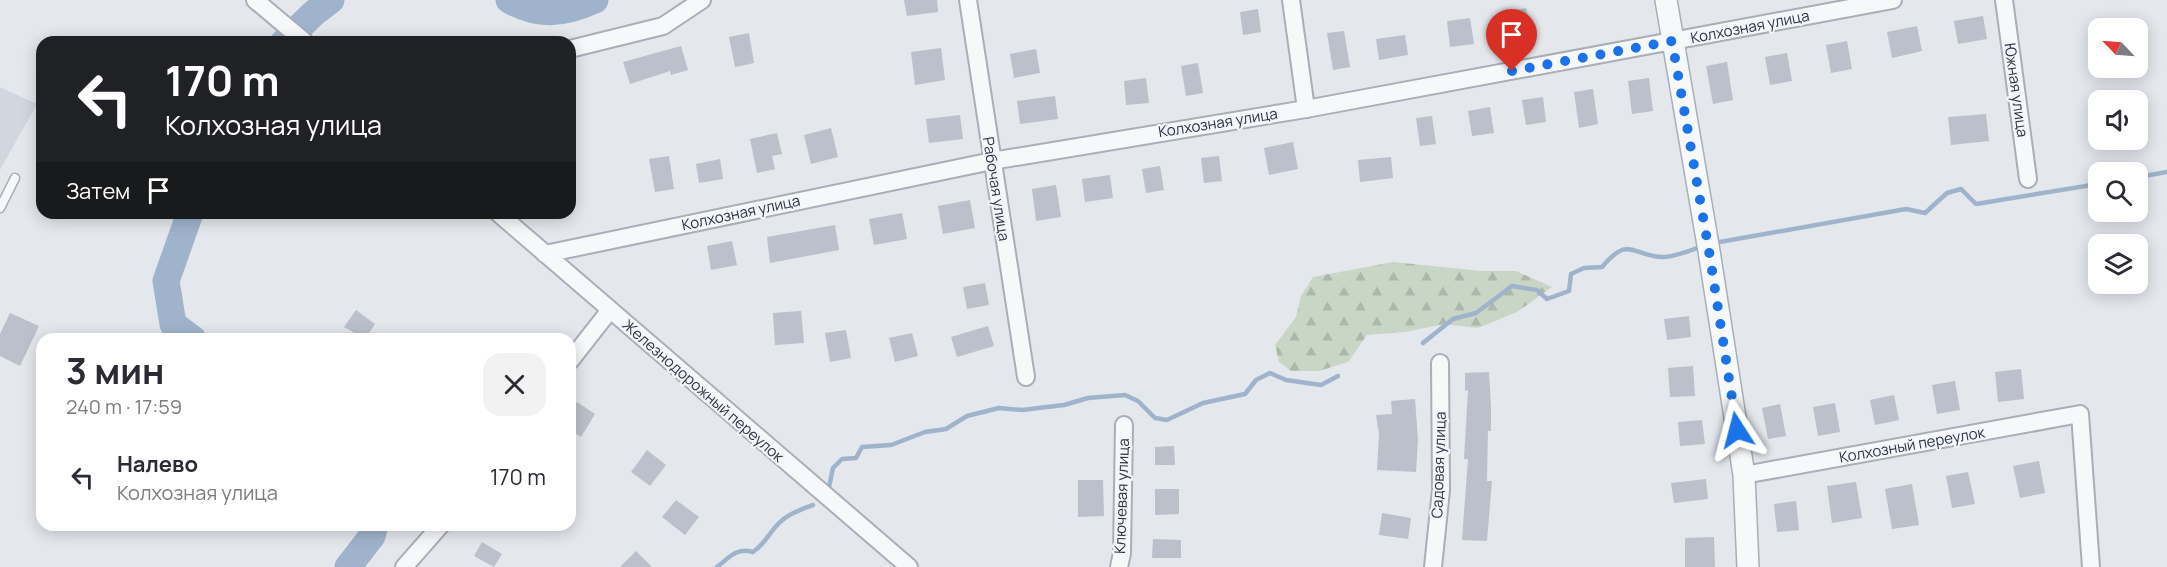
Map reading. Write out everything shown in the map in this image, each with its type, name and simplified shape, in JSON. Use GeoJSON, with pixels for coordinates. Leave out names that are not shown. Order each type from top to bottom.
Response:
{"type":"FeatureCollection","features":[{"type":"Feature","properties":{"kind":"street"},"geometry":{"type":"LineString","coordinates":[[576,48],[663,26],[702,0]]}},
{"type":"Feature","properties":{"kind":"street","name":"Рабочая улица"},"geometry":{"type":"LineString","coordinates":[[968,0],[1026,377]]}},
{"type":"Feature","properties":{"kind":"street"},"geometry":{"type":"LineString","coordinates":[[1291,0],[1306,109]]}},
{"type":"Feature","properties":{"kind":"street"},"geometry":{"type":"LineString","coordinates":[[1666,0],[1744,475],[1748,567]]}},
{"type":"Feature","properties":{"kind":"street","name":"Колхозная улица"},"geometry":{"type":"LineString","coordinates":[[545,254],[992,161],[1306,109],[1893,0]]}},
{"type":"Feature","properties":{"kind":"street","name":"Южная улица"},"geometry":{"type":"LineString","coordinates":[[2004,0],[2028,179]]}},
{"type":"Feature","properties":{"kind":"street"},"geometry":{"type":"LineString","coordinates":[[260,3],[297,36]]}},
{"type":"Feature","properties":{"kind":"street","name":"Железнодорожный переулок"},"geometry":{"type":"LineString","coordinates":[[505,219],[909,567]]}},
{"type":"Feature","properties":{"kind":"street"},"geometry":{"type":"LineString","coordinates":[[576,354],[610,310]]}},
{"type":"Feature","properties":{"kind":"street","name":"Садовая улица"},"geometry":{"type":"LineString","coordinates":[[1433,567],[1442,490],[1440,363]]}},
{"type":"Feature","properties":{"kind":"street","name":"Колхозный переулок"},"geometry":{"type":"LineString","coordinates":[[1744,475],[2080,414],[2091,567]]}},
{"type":"Feature","properties":{"kind":"street","name":"Ключевая улица"},"geometry":{"type":"LineString","coordinates":[[1119,567],[1122,554],[1124,425]]}},
{"type":"Feature","properties":{"kind":"street"},"geometry":{"type":"LineString","coordinates":[[404,567],[436,531]]}},
{"type":"Feature","properties":{"kind":"lane"},"geometry":{"type":"LineString","coordinates":[[0,208],[15,178]]}},
{"type":"Feature","properties":{"kind":"shaded area"},"geometry":{"type":"Polygon","coordinates":[[[0,87],[36,104],[36,106],[0,170],[0,87]]]}},
{"type":"Feature","properties":{"kind":"green space"},"geometry":{"type":"Polygon","coordinates":[[[1393,262],[1482,271],[1516,271],[1552,287],[1517,312],[1478,328],[1445,324],[1405,332],[1367,335],[1348,362],[1319,371],[1291,371],[1279,362],[1275,345],[1296,317],[1301,296],[1313,277],[1393,262]]]}},
{"type":"Feature","properties":{"kind":"building"},"geometry":{"type":"Polygon","coordinates":[[[904,0],[937,0],[938,12],[907,16],[904,0]]]}},
{"type":"Feature","properties":{"kind":"building"},"geometry":{"type":"Polygon","coordinates":[[[1526,8],[1530,33],[1507,36],[1503,12],[1526,8]]]}},
{"type":"Feature","properties":{"kind":"building"},"geometry":{"type":"Polygon","coordinates":[[[1258,9],[1261,32],[1243,35],[1240,12],[1258,9]]]}},
{"type":"Feature","properties":{"kind":"building"},"geometry":{"type":"Polygon","coordinates":[[[1983,16],[1987,39],[1958,44],[1954,21],[1983,16]]]}},
{"type":"Feature","properties":{"kind":"building"},"geometry":{"type":"Polygon","coordinates":[[[1470,18],[1474,44],[1450,47],[1447,21],[1470,18]]]}},
{"type":"Feature","properties":{"kind":"building"},"geometry":{"type":"Polygon","coordinates":[[[1917,26],[1922,51],[1892,58],[1887,32],[1917,26]]]}},
{"type":"Feature","properties":{"kind":"building"},"geometry":{"type":"Polygon","coordinates":[[[1344,31],[1350,67],[1333,70],[1327,33],[1344,31]]]}},
{"type":"Feature","properties":{"kind":"building"},"geometry":{"type":"Polygon","coordinates":[[[749,33],[754,63],[735,67],[729,37],[749,33]]]}},
{"type":"Feature","properties":{"kind":"building"},"geometry":{"type":"Polygon","coordinates":[[[1405,35],[1408,55],[1379,60],[1376,39],[1405,35]]]}},
{"type":"Feature","properties":{"kind":"building"},"geometry":{"type":"Polygon","coordinates":[[[1847,41],[1852,69],[1831,73],[1826,45],[1847,41]]]}},
{"type":"Feature","properties":{"kind":"building"},"geometry":{"type":"Polygon","coordinates":[[[681,46],[688,70],[671,75],[670,71],[630,84],[623,62],[681,46]]]}},
{"type":"Feature","properties":{"kind":"building"},"geometry":{"type":"Polygon","coordinates":[[[941,48],[945,80],[915,85],[911,52],[941,48]]]}},
{"type":"Feature","properties":{"kind":"building"},"geometry":{"type":"Polygon","coordinates":[[[1036,49],[1040,73],[1014,78],[1010,54],[1036,49]]]}},
{"type":"Feature","properties":{"kind":"building"},"geometry":{"type":"Polygon","coordinates":[[[1787,53],[1792,81],[1770,85],[1765,57],[1787,53]]]}},
{"type":"Feature","properties":{"kind":"building"},"geometry":{"type":"Polygon","coordinates":[[[1727,62],[1733,100],[1713,104],[1706,66],[1727,62]]]}},
{"type":"Feature","properties":{"kind":"building"},"geometry":{"type":"Polygon","coordinates":[[[1198,63],[1203,93],[1186,96],[1181,66],[1198,63]]]}},
{"type":"Feature","properties":{"kind":"building"},"geometry":{"type":"Polygon","coordinates":[[[1146,78],[1149,103],[1126,105],[1124,81],[1146,78]]]}},
{"type":"Feature","properties":{"kind":"building"},"geometry":{"type":"Polygon","coordinates":[[[1649,78],[1653,111],[1632,114],[1628,81],[1649,78]]]}},
{"type":"Feature","properties":{"kind":"building"},"geometry":{"type":"Polygon","coordinates":[[[1593,89],[1598,124],[1579,128],[1574,92],[1593,89]]]}},
{"type":"Feature","properties":{"kind":"building"},"geometry":{"type":"Polygon","coordinates":[[[1055,96],[1058,119],[1020,124],[1017,101],[1055,96]]]}},
{"type":"Feature","properties":{"kind":"building"},"geometry":{"type":"Polygon","coordinates":[[[1543,97],[1546,122],[1526,125],[1522,100],[1543,97]]]}},
{"type":"Feature","properties":{"kind":"building"},"geometry":{"type":"Polygon","coordinates":[[[1490,107],[1494,133],[1472,136],[1468,111],[1490,107]]]}},
{"type":"Feature","properties":{"kind":"building"},"geometry":{"type":"Polygon","coordinates":[[[1986,114],[1989,141],[1951,145],[1948,117],[1986,114]]]}},
{"type":"Feature","properties":{"kind":"building"},"geometry":{"type":"Polygon","coordinates":[[[960,115],[963,139],[929,143],[926,119],[960,115]]]}},
{"type":"Feature","properties":{"kind":"building"},"geometry":{"type":"Polygon","coordinates":[[[1432,116],[1436,144],[1420,146],[1416,118],[1432,116]]]}},
{"type":"Feature","properties":{"kind":"building"},"geometry":{"type":"Polygon","coordinates":[[[831,128],[838,157],[811,164],[804,135],[831,128]]]}},
{"type":"Feature","properties":{"kind":"building"},"geometry":{"type":"Polygon","coordinates":[[[777,133],[782,154],[772,156],[775,169],[757,173],[750,139],[777,133]]]}},
{"type":"Feature","properties":{"kind":"building"},"geometry":{"type":"Polygon","coordinates":[[[1293,142],[1298,169],[1269,175],[1264,148],[1293,142]]]}},
{"type":"Feature","properties":{"kind":"building"},"geometry":{"type":"Polygon","coordinates":[[[669,156],[674,189],[655,192],[649,159],[669,156]]]}},
{"type":"Feature","properties":{"kind":"building"},"geometry":{"type":"Polygon","coordinates":[[[1219,156],[1222,181],[1204,183],[1201,158],[1219,156]]]}},
{"type":"Feature","properties":{"kind":"building"},"geometry":{"type":"Polygon","coordinates":[[[1391,157],[1393,178],[1360,182],[1358,160],[1391,157]]]}},
{"type":"Feature","properties":{"kind":"building"},"geometry":{"type":"Polygon","coordinates":[[[720,159],[723,179],[699,183],[696,164],[720,159]]]}},
{"type":"Feature","properties":{"kind":"building"},"geometry":{"type":"Polygon","coordinates":[[[1160,166],[1164,190],[1146,193],[1142,169],[1160,166]]]}},
{"type":"Feature","properties":{"kind":"building"},"geometry":{"type":"Polygon","coordinates":[[[1110,175],[1113,198],[1085,202],[1082,179],[1110,175]]]}},
{"type":"Feature","properties":{"kind":"building"},"geometry":{"type":"Polygon","coordinates":[[[1056,185],[1061,217],[1036,221],[1032,189],[1056,185]]]}},
{"type":"Feature","properties":{"kind":"building"},"geometry":{"type":"Polygon","coordinates":[[[970,200],[975,228],[943,234],[938,206],[970,200]]]}},
{"type":"Feature","properties":{"kind":"building"},"geometry":{"type":"Polygon","coordinates":[[[902,213],[907,239],[874,245],[869,219],[902,213]]]}},
{"type":"Feature","properties":{"kind":"building"},"geometry":{"type":"Polygon","coordinates":[[[835,225],[839,250],[770,263],[767,237],[835,225]]]}},
{"type":"Feature","properties":{"kind":"building"},"geometry":{"type":"Polygon","coordinates":[[[732,241],[737,265],[711,270],[707,246],[732,241]]]}},
{"type":"Feature","properties":{"kind":"building"},"geometry":{"type":"Polygon","coordinates":[[[985,283],[989,305],[967,309],[963,287],[985,283]]]}},
{"type":"Feature","properties":{"kind":"building"},"geometry":{"type":"Polygon","coordinates":[[[356,310],[375,324],[369,333],[354,333],[344,327],[356,310]]]}},
{"type":"Feature","properties":{"kind":"building"},"geometry":{"type":"Polygon","coordinates":[[[801,311],[804,343],[775,345],[773,313],[801,311]]]}},
{"type":"Feature","properties":{"kind":"building"},"geometry":{"type":"Polygon","coordinates":[[[10,313],[39,326],[20,366],[0,356],[0,334],[10,313]]]}},
{"type":"Feature","properties":{"kind":"building"},"geometry":{"type":"Polygon","coordinates":[[[1689,316],[1691,337],[1667,340],[1664,319],[1689,316]]]}},
{"type":"Feature","properties":{"kind":"building"},"geometry":{"type":"Polygon","coordinates":[[[988,326],[994,346],[957,357],[951,337],[988,326]]]}},
{"type":"Feature","properties":{"kind":"building"},"geometry":{"type":"Polygon","coordinates":[[[846,330],[851,358],[830,362],[825,333],[846,330]]]}},
{"type":"Feature","properties":{"kind":"building"},"geometry":{"type":"Polygon","coordinates":[[[912,333],[918,356],[895,362],[889,338],[912,333]]]}},
{"type":"Feature","properties":{"kind":"building"},"geometry":{"type":"Polygon","coordinates":[[[1693,366],[1695,396],[1670,397],[1668,368],[1693,366]]]}},
{"type":"Feature","properties":{"kind":"building"},"geometry":{"type":"Polygon","coordinates":[[[2021,369],[2024,399],[1998,402],[1995,372],[2021,369]]]}},
{"type":"Feature","properties":{"kind":"building"},"geometry":{"type":"Polygon","coordinates":[[[1489,372],[1491,431],[1488,431],[1487,481],[1492,481],[1487,541],[1462,540],[1468,459],[1464,459],[1468,390],[1465,391],[1465,373],[1489,372]]]}},
{"type":"Feature","properties":{"kind":"building"},"geometry":{"type":"Polygon","coordinates":[[[1955,381],[1960,410],[1937,414],[1932,385],[1955,381]]]}},
{"type":"Feature","properties":{"kind":"building"},"geometry":{"type":"Polygon","coordinates":[[[1894,395],[1899,420],[1875,425],[1870,400],[1894,395]]]}},
{"type":"Feature","properties":{"kind":"building"},"geometry":{"type":"Polygon","coordinates":[[[1415,399],[1418,440],[1416,472],[1377,470],[1379,434],[1376,415],[1392,414],[1391,401],[1415,399]]]}},
{"type":"Feature","properties":{"kind":"building"},"geometry":{"type":"Polygon","coordinates":[[[577,402],[595,414],[581,437],[576,434],[577,402]]]}},
{"type":"Feature","properties":{"kind":"building"},"geometry":{"type":"Polygon","coordinates":[[[1835,403],[1840,432],[1818,436],[1813,407],[1835,403]]]}},
{"type":"Feature","properties":{"kind":"building"},"geometry":{"type":"Polygon","coordinates":[[[1780,404],[1786,436],[1768,439],[1762,408],[1780,404]]]}},
{"type":"Feature","properties":{"kind":"building"},"geometry":{"type":"Polygon","coordinates":[[[1702,420],[1705,444],[1680,446],[1678,422],[1702,420]]]}},
{"type":"Feature","properties":{"kind":"building"},"geometry":{"type":"Polygon","coordinates":[[[1174,446],[1175,465],[1155,465],[1155,447],[1174,446]]]}},
{"type":"Feature","properties":{"kind":"building"},"geometry":{"type":"Polygon","coordinates":[[[647,450],[666,465],[650,486],[631,472],[647,450]]]}},
{"type":"Feature","properties":{"kind":"building"},"geometry":{"type":"Polygon","coordinates":[[[2039,461],[2045,493],[2020,498],[2013,466],[2039,461]]]}},
{"type":"Feature","properties":{"kind":"building"},"geometry":{"type":"Polygon","coordinates":[[[1968,472],[1975,504],[1952,508],[1946,476],[1968,472]]]}},
{"type":"Feature","properties":{"kind":"building"},"geometry":{"type":"Polygon","coordinates":[[[1706,479],[1708,499],[1674,503],[1671,483],[1706,479]]]}},
{"type":"Feature","properties":{"kind":"building"},"geometry":{"type":"Polygon","coordinates":[[[1078,480],[1103,480],[1104,516],[1078,517],[1078,480]]]}},
{"type":"Feature","properties":{"kind":"building"},"geometry":{"type":"Polygon","coordinates":[[[1856,482],[1862,518],[1832,523],[1827,486],[1856,482]]]}},
{"type":"Feature","properties":{"kind":"building"},"geometry":{"type":"Polygon","coordinates":[[[1912,484],[1919,525],[1892,529],[1885,489],[1912,484]]]}},
{"type":"Feature","properties":{"kind":"building"},"geometry":{"type":"Polygon","coordinates":[[[1155,489],[1179,489],[1179,514],[1155,515],[1155,489]]]}},
{"type":"Feature","properties":{"kind":"building"},"geometry":{"type":"Polygon","coordinates":[[[676,500],[699,517],[685,535],[662,517],[676,500]]]}},
{"type":"Feature","properties":{"kind":"building"},"geometry":{"type":"Polygon","coordinates":[[[1796,501],[1799,530],[1777,532],[1774,504],[1796,501]]]}},
{"type":"Feature","properties":{"kind":"building"},"geometry":{"type":"Polygon","coordinates":[[[1382,513],[1411,518],[1408,539],[1379,535],[1382,513]]]}},
{"type":"Feature","properties":{"kind":"building"},"geometry":{"type":"Polygon","coordinates":[[[1714,537],[1715,567],[1685,567],[1685,538],[1714,537]]]}},
{"type":"Feature","properties":{"kind":"building"},"geometry":{"type":"Polygon","coordinates":[[[1153,539],[1181,540],[1181,558],[1152,558],[1153,539]]]}},
{"type":"Feature","properties":{"kind":"building"},"geometry":{"type":"Polygon","coordinates":[[[482,542],[502,554],[494,567],[474,556],[482,542]]]}},
{"type":"Feature","properties":{"kind":"building"},"geometry":{"type":"Polygon","coordinates":[[[636,551],[652,567],[620,567],[636,551]]]}},
{"type":"Feature","properties":{"kind":"waterway"},"geometry":{"type":"LineString","coordinates":[[290,36],[331,0]]}},
{"type":"Feature","properties":{"kind":"waterway"},"geometry":{"type":"LineString","coordinates":[[509,0],[531,9],[552,12],[584,5],[595,0]]}},
{"type":"Feature","properties":{"kind":"waterway"},"geometry":{"type":"LineString","coordinates":[[2148,175],[2167,172]]}},
{"type":"Feature","properties":{"kind":"waterway"},"geometry":{"type":"LineString","coordinates":[[1714,243],[1906,209],[1925,213],[1947,193],[1961,189],[1976,204],[2088,186]]}},
{"type":"Feature","properties":{"kind":"waterway"},"geometry":{"type":"LineString","coordinates":[[185,333],[173,324],[166,281],[188,219]]}},
{"type":"Feature","properties":{"kind":"waterway"},"geometry":{"type":"LineString","coordinates":[[1423,343],[1453,319],[1476,313],[1512,286],[1537,290],[1547,299],[1569,291],[1571,274],[1584,268],[1602,267],[1611,257],[1625,249],[1651,256],[1666,257],[1703,246]]}},
{"type":"Feature","properties":{"kind":"waterway"},"geometry":{"type":"LineString","coordinates":[[829,487],[833,468],[842,459],[856,458],[862,447],[891,445],[925,432],[946,429],[967,416],[999,408],[1022,410],[1064,405],[1088,398],[1125,395],[1138,401],[1155,418],[1167,420],[1203,403],[1245,394],[1256,380],[1270,373],[1286,380],[1321,385],[1338,376]]}},
{"type":"Feature","properties":{"kind":"waterway"},"geometry":{"type":"LineString","coordinates":[[717,567],[737,552],[753,552],[783,520],[813,505]]}},
{"type":"Feature","properties":{"kind":"waterway"},"geometry":{"type":"LineString","coordinates":[[348,567],[373,531]]}},
{"type":"Feature","properties":{"kind":"route"},"geometry":{"type":"LineString","coordinates":[[1512,71],[1672,41],[1709,251],[1737,430]]}}]}
